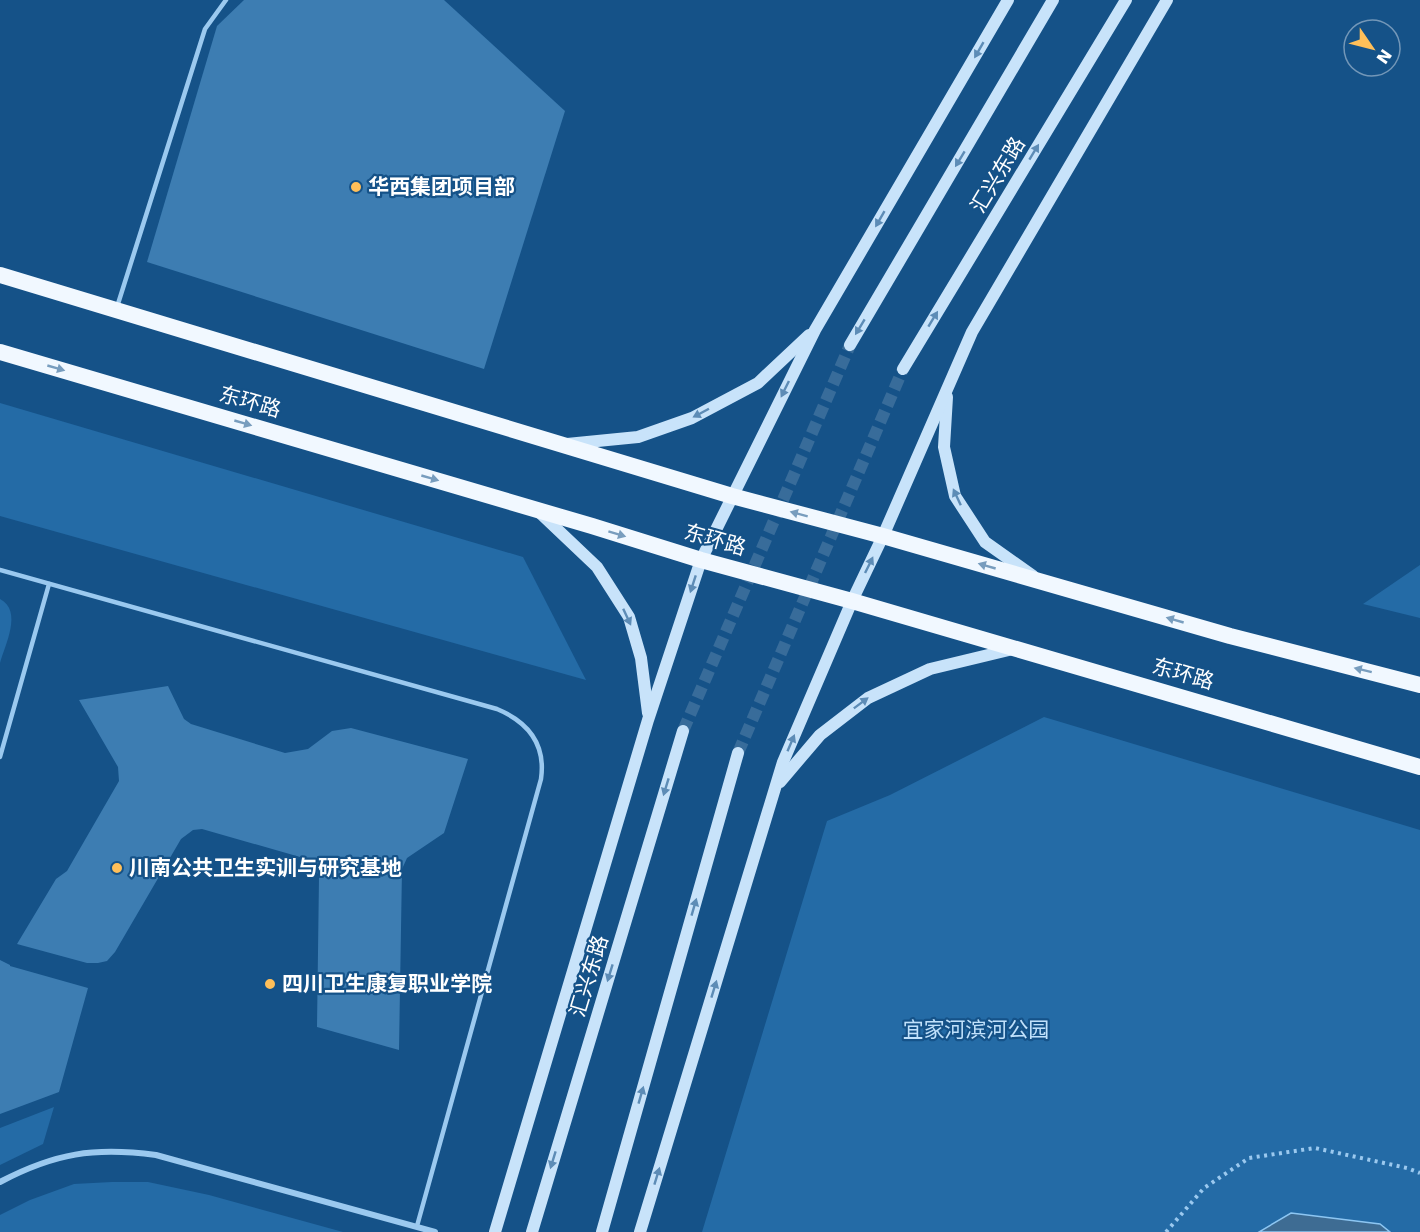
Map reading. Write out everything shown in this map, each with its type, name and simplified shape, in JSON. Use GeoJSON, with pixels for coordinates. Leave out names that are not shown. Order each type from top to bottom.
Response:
{"type":"FeatureCollection","features":[{"type":"Feature","properties":{"kind":"highway"},"geometry":{"type":"LineString","coordinates":[[0,275],[732,496],[883,536],[1230,636],[1420,685]]}},
{"type":"Feature","properties":{"kind":"highway","name":"东环路"},"geometry":{"type":"LineString","coordinates":[[0,352],[536,509],[701,560],[852,601],[1417,767]]}},
{"type":"Feature","properties":{"kind":"main road"},"geometry":{"type":"LineString","coordinates":[[495,1232],[648,720],[701,560],[815,330],[1008,0]]}},
{"type":"Feature","properties":{"kind":"main road","name":"汇兴东路"},"geometry":{"type":"LineString","coordinates":[[850,345],[1053,0]]}},
{"type":"Feature","properties":{"kind":"main road","name":"汇兴东路"},"geometry":{"type":"LineString","coordinates":[[903,369],[1126,0]]}},
{"type":"Feature","properties":{"kind":"main road"},"geometry":{"type":"LineString","coordinates":[[640,1232],[783,762],[972,332],[1167,0]]}},
{"type":"Feature","properties":{"kind":"main road"},"geometry":{"type":"LineString","coordinates":[[562,445],[638,436],[692,418],[758,383],[815,330]]}},
{"type":"Feature","properties":{"kind":"main road"},"geometry":{"type":"LineString","coordinates":[[948,388],[944,447],[955,496],[985,542],[1041,581]]}},
{"type":"Feature","properties":{"kind":"main road"},"geometry":{"type":"LineString","coordinates":[[536,509],[597,567],[629,616],[641,658],[648,720]]}},
{"type":"Feature","properties":{"kind":"main road"},"geometry":{"type":"LineString","coordinates":[[775,788],[820,735],[868,698],[930,669],[1015,649]]}},
{"type":"Feature","properties":{"kind":"main road","name":"汇兴东路"},"geometry":{"type":"LineString","coordinates":[[532,1232],[683,731]]}},
{"type":"Feature","properties":{"kind":"main road"},"geometry":{"type":"LineString","coordinates":[[602,1232],[738,753]]}},
{"type":"Feature","properties":{"kind":"street"},"geometry":{"type":"LineString","coordinates":[[0,1182],[36,1164],[78,1153],[120,1150],[156,1155],[435,1232]]}},
{"type":"Feature","properties":{"kind":"lane"},"geometry":{"type":"LineString","coordinates":[[116,310],[205,29],[225,0]]}},
{"type":"Feature","properties":{"kind":"lane"},"geometry":{"type":"LineString","coordinates":[[0,570],[497,709],[513,716],[533,735],[540,750],[543,766],[542,779],[417,1226]]}},
{"type":"Feature","properties":{"kind":"lane"},"geometry":{"type":"LineString","coordinates":[[0,757],[49,584]]}},
{"type":"Feature","properties":{"kind":"path"},"geometry":{"type":"LineString","coordinates":[[1166,1232],[1204,1188],[1249,1158],[1315,1148],[1407,1168],[1420,1173]]}},
{"type":"Feature","properties":{"kind":"green space"},"geometry":{"type":"Polygon","coordinates":[[[0,403],[523,557],[586,680],[0,516],[0,403]]]}},
{"type":"Feature","properties":{"kind":"green space"},"geometry":{"type":"Polygon","coordinates":[[[1420,565],[1420,618],[1363,604],[1420,565]]]}},
{"type":"Feature","properties":{"kind":"green space"},"geometry":{"type":"Polygon","coordinates":[[[0,599],[7,604],[11,620],[0,663],[0,599]]]}},
{"type":"Feature","properties":{"kind":"green space","name":"宜家河滨河公园"},"geometry":{"type":"Polygon","coordinates":[[[1044,717],[1420,830],[1420,1232],[702,1232],[827,821],[890,795],[1044,717]]]}},
{"type":"Feature","properties":{"kind":"green space"},"geometry":{"type":"Polygon","coordinates":[[[54,1107],[43,1144],[0,1165],[0,1128],[54,1107]]]}},
{"type":"Feature","properties":{"kind":"green space"},"geometry":{"type":"Polygon","coordinates":[[[148,1182],[209,1195],[343,1232],[0,1232],[0,1215],[30,1200],[74,1184],[148,1182]]]}},
{"type":"Feature","properties":{"kind":"shaded area"},"geometry":{"type":"Polygon","coordinates":[[[1291,1213],[1380,1224],[1390,1232],[1259,1232],[1291,1213]]]}},
{"type":"Feature","properties":{"kind":"building","name":"华西集团项目部"},"geometry":{"type":"Polygon","coordinates":[[[244,0],[444,0],[565,111],[484,369],[147,262],[217,26],[244,0]]]}},
{"type":"Feature","properties":{"kind":"building","name":"川南公共卫生实训与研究基地"},"geometry":{"type":"Polygon","coordinates":[[[168,686],[184,719],[191,724],[285,753],[308,749],[332,731],[351,728],[468,759],[444,833],[407,858],[402,869],[399,1050],[317,1027],[319,877],[315,866],[308,859],[202,829],[193,830],[181,839],[115,952],[107,961],[87,963],[17,944],[56,879],[67,871],[119,781],[118,767],[79,700],[168,686]]]}},
{"type":"Feature","properties":{"kind":"building"},"geometry":{"type":"Polygon","coordinates":[[[0,960],[10,966],[88,988],[59,1092],[0,1114],[0,960]]]}},
{"type":"Feature","properties":{"kind":"tunnel"},"geometry":{"type":"LineString","coordinates":[[683,731],[850,345]]}},
{"type":"Feature","properties":{"kind":"tunnel"},"geometry":{"type":"LineString","coordinates":[[738,753],[903,369]]}},
{"type":"Feature","properties":{"kind":"place","name":"华西集团项目部"},"geometry":{"type":"Point","coordinates":[356,187]}},
{"type":"Feature","properties":{"kind":"place","name":"川南公共卫生实训与研究基地"},"geometry":{"type":"Point","coordinates":[117,868]}},
{"type":"Feature","properties":{"kind":"place","name":"四川卫生康复职业学院"},"geometry":{"type":"Point","coordinates":[270,984]}}]}
